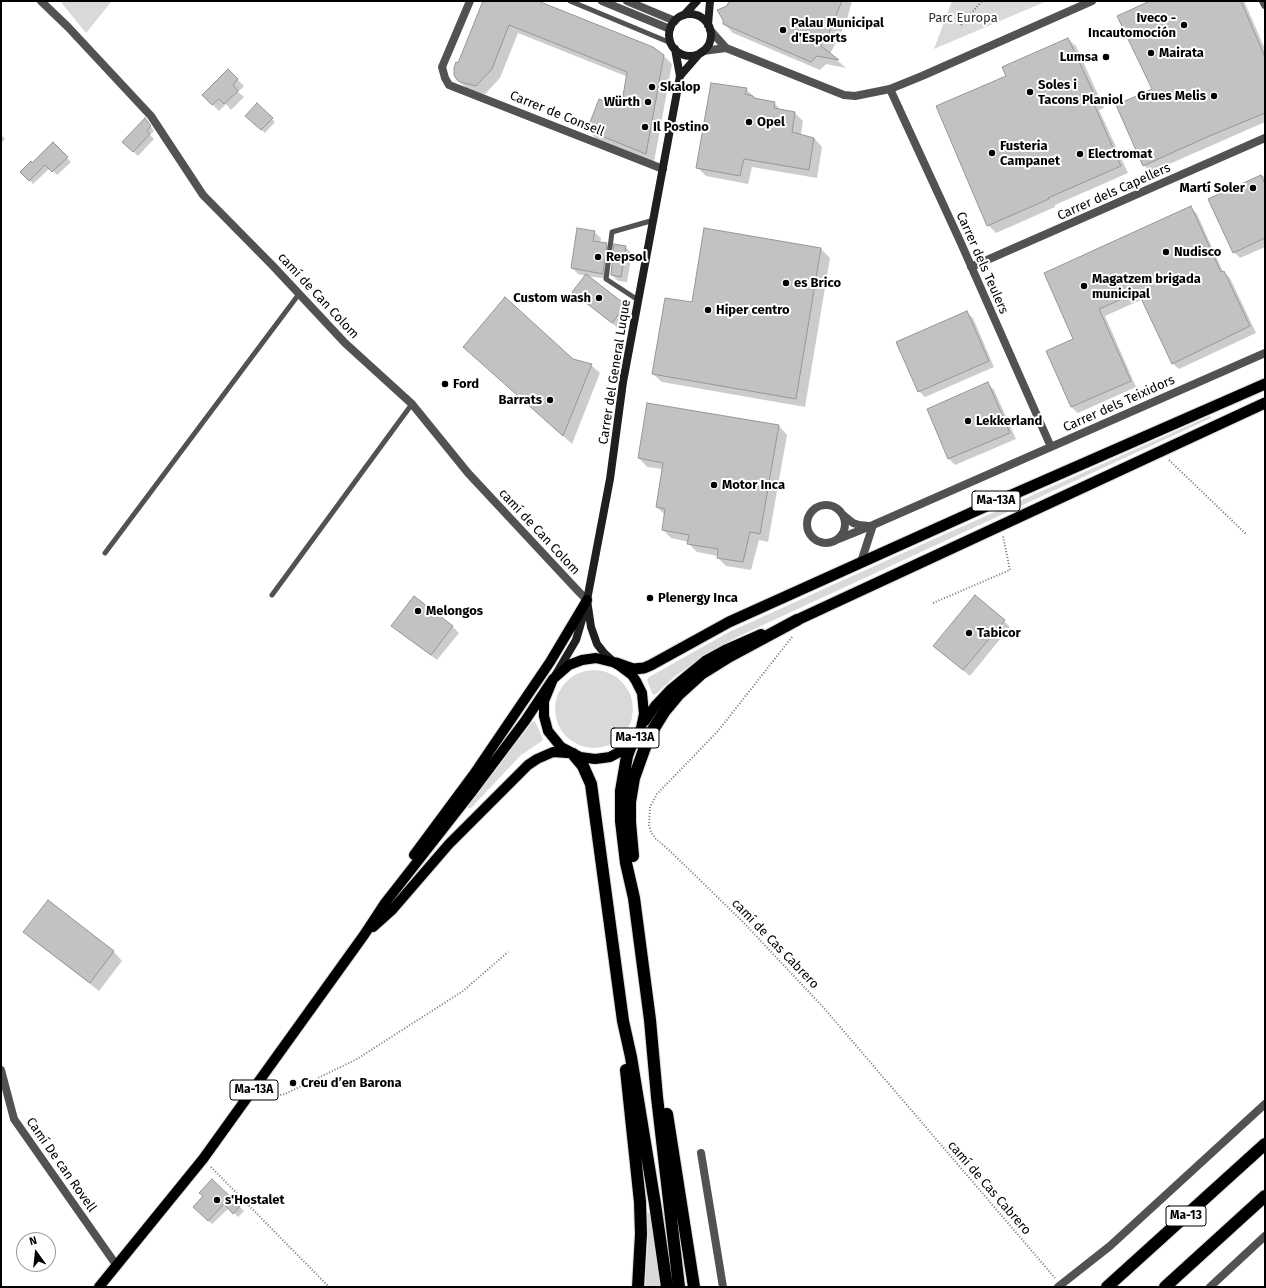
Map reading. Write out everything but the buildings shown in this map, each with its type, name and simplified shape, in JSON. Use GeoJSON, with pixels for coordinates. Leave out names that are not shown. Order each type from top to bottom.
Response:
{"type":"FeatureCollection","features":[{"type":"Feature","properties":{"kind":"highway","name":"Ma-13A"},"geometry":{"type":"LineString","coordinates":[[616,663],[633,669],[644,668],[651,665],[729,622],[1162,428],[1265,384]]}},
{"type":"Feature","properties":{"kind":"highway","name":"Ma-13A"},"geometry":{"type":"LineString","coordinates":[[797,620],[1001,524],[1265,403]]}},
{"type":"Feature","properties":{"kind":"highway"},"geometry":{"type":"LineString","coordinates":[[634,898],[634,863],[630,822],[630,802],[634,778],[651,733],[664,712],[679,694],[701,674],[730,656],[797,620]]}},
{"type":"Feature","properties":{"kind":"highway"},"geometry":{"type":"LineString","coordinates":[[633,740],[625,765],[621,791],[621,822],[626,863],[634,898],[650,1020],[657,1097],[679,1287]]}},
{"type":"Feature","properties":{"kind":"highway"},"geometry":{"type":"LineString","coordinates":[[573,754],[583,766],[591,784],[623,1021],[633,1064],[667,1287]]}},
{"type":"Feature","properties":{"kind":"highway"},"geometry":{"type":"LineString","coordinates":[[650,1020],[665,1097],[694,1287]]}},
{"type":"Feature","properties":{"kind":"highway"},"geometry":{"type":"LineString","coordinates":[[623,1021],[624,1057],[640,1202],[641,1234],[638,1287]]}},
{"type":"Feature","properties":{"kind":"highway","name":"Ma-13"},"geometry":{"type":"LineString","coordinates":[[1107,1287],[1265,1144]]}},
{"type":"Feature","properties":{"kind":"highway","name":"Ma-13"},"geometry":{"type":"LineString","coordinates":[[1165,1287],[1265,1196]]}},
{"type":"Feature","properties":{"kind":"main road"},"geometry":{"type":"LineString","coordinates":[[697,1],[684,15],[675,20],[670,29],[670,39],[673,46],[680,53],[694,55],[702,52]]}},
{"type":"Feature","properties":{"kind":"main road"},"geometry":{"type":"LineString","coordinates":[[680,76],[710,41],[710,1]]}},
{"type":"Feature","properties":{"kind":"main road"},"geometry":{"type":"LineString","coordinates":[[684,15],[695,15],[705,20],[709,28]]}},
{"type":"Feature","properties":{"kind":"main road","name":"Carrer del General Luque"},"geometry":{"type":"LineString","coordinates":[[616,663],[604,653],[597,644],[591,628],[587,600],[609,487],[623,382],[680,76],[673,46]]}},
{"type":"Feature","properties":{"kind":"main road"},"geometry":{"type":"LineString","coordinates":[[553,680],[576,640],[587,600]]}},
{"type":"Feature","properties":{"kind":"main road"},"geometry":{"type":"LineString","coordinates":[[384,903],[395,879],[437,826],[474,774],[550,662],[587,600]]}},
{"type":"Feature","properties":{"kind":"main road","name":"Ma-13A"},"geometry":{"type":"LineString","coordinates":[[364,935],[392,910],[449,844],[528,765],[553,752],[565,752],[588,759],[599,759],[610,757],[623,750],[633,740],[655,706],[671,689],[704,661],[745,641],[797,620]]}},
{"type":"Feature","properties":{"kind":"main road","name":"Ma-13A"},"geometry":{"type":"LineString","coordinates":[[100,1287],[203,1159],[364,935],[384,903],[476,787],[525,721],[553,680],[570,665],[582,660],[596,658],[616,663],[632,675],[642,693],[645,707],[641,728]]}},
{"type":"Feature","properties":{"kind":"main road","name":"Ma-13A"},"geometry":{"type":"LineString","coordinates":[[553,680],[544,701],[548,731],[561,747],[573,754]]}},
{"type":"Feature","properties":{"kind":"street","name":"camí de Can Colom"},"geometry":{"type":"LineString","coordinates":[[41,1],[68,27],[151,116],[203,195],[345,344],[412,404],[468,473],[587,600]]}},
{"type":"Feature","properties":{"kind":"street","name":"Carrer de Consell"},"geometry":{"type":"LineString","coordinates":[[470,1],[442,67],[449,85],[663,169]]}},
{"type":"Feature","properties":{"kind":"street"},"geometry":{"type":"LineString","coordinates":[[602,1],[670,29]]}},
{"type":"Feature","properties":{"kind":"street"},"geometry":{"type":"LineString","coordinates":[[627,1],[675,20]]}},
{"type":"Feature","properties":{"kind":"street"},"geometry":{"type":"LineString","coordinates":[[709,28],[726,48],[844,95],[855,96],[890,89],[1092,1]]}},
{"type":"Feature","properties":{"kind":"street"},"geometry":{"type":"LineString","coordinates":[[1263,1],[1265,5]]}},
{"type":"Feature","properties":{"kind":"street"},"geometry":{"type":"LineString","coordinates":[[702,52],[726,48]]}},
{"type":"Feature","properties":{"kind":"street","name":"Carrer dels Teulers"},"geometry":{"type":"LineString","coordinates":[[890,89],[1051,447]]}},
{"type":"Feature","properties":{"kind":"street","name":"Carrer dels Capellers"},"geometry":{"type":"LineString","coordinates":[[971,267],[1265,138]]}},
{"type":"Feature","properties":{"kind":"street","name":"Carrer dels Teixidors"},"geometry":{"type":"LineString","coordinates":[[836,540],[874,525],[1265,353]]}},
{"type":"Feature","properties":{"kind":"street"},"geometry":{"type":"LineString","coordinates":[[842,513],[845,525],[844,531],[836,540],[824,543],[817,541],[812,538],[808,532],[807,520],[810,514],[814,509],[826,505],[832,506],[842,513],[853,523],[867,526],[874,525],[861,562]]}},
{"type":"Feature","properties":{"kind":"street","name":"Camí De can Rovell"},"geometry":{"type":"LineString","coordinates":[[1,1070],[14,1119],[117,1266]]}},
{"type":"Feature","properties":{"kind":"street"},"geometry":{"type":"LineString","coordinates":[[1060,1286],[1110,1246],[1265,1104]]}},
{"type":"Feature","properties":{"kind":"street"},"geometry":{"type":"LineString","coordinates":[[702,1153],[723,1287]]}},
{"type":"Feature","properties":{"kind":"street"},"geometry":{"type":"LineString","coordinates":[[1210,1287],[1265,1236]]}},
{"type":"Feature","properties":{"kind":"lane"},"geometry":{"type":"LineString","coordinates":[[570,1],[673,46]]}},
{"type":"Feature","properties":{"kind":"lane"},"geometry":{"type":"LineString","coordinates":[[638,300],[606,279],[612,232],[654,220]]}},
{"type":"Feature","properties":{"kind":"lane"},"geometry":{"type":"LineString","coordinates":[[105,553],[299,294]]}},
{"type":"Feature","properties":{"kind":"lane"},"geometry":{"type":"LineString","coordinates":[[272,595],[412,404]]}},
{"type":"Feature","properties":{"kind":"path"},"geometry":{"type":"LineString","coordinates":[[961,25],[982,1]]}},
{"type":"Feature","properties":{"kind":"path"},"geometry":{"type":"LineString","coordinates":[[1160,451],[1246,534]]}},
{"type":"Feature","properties":{"kind":"path"},"geometry":{"type":"LineString","coordinates":[[933,603],[1010,570],[1001,524]]}},
{"type":"Feature","properties":{"kind":"path","name":"camí de Cas Cabrero"},"geometry":{"type":"LineString","coordinates":[[792,636],[718,731],[657,794],[650,807],[649,825],[651,832],[655,838],[742,921],[824,1007],[1060,1286]]}},
{"type":"Feature","properties":{"kind":"path"},"geometry":{"type":"LineString","coordinates":[[255,1088],[274,1096],[285,1094],[357,1059],[463,992],[508,952]]}},
{"type":"Feature","properties":{"kind":"path"},"geometry":{"type":"LineString","coordinates":[[203,1159],[329,1287]]}},
{"type":"Feature","properties":{"kind":"green space"},"geometry":{"type":"Polygon","coordinates":[[[60,1],[112,1],[86,33],[60,1]]]}},
{"type":"Feature","properties":{"kind":"green space","name":"Parc Europa"},"geometry":{"type":"Polygon","coordinates":[[[952,1],[1047,1],[934,49],[952,1]]]}},
{"type":"Feature","properties":{"kind":"green space"},"geometry":{"type":"Polygon","coordinates":[[[1210,416],[1211,418],[737,637],[703,656],[674,677],[656,694],[654,695],[652,693],[647,680],[649,677],[729,632],[1210,416]]]}},
{"type":"Feature","properties":{"kind":"green space"},"geometry":{"type":"Polygon","coordinates":[[[594,670],[609,673],[622,681],[630,694],[633,709],[630,724],[622,737],[609,745],[594,748],[579,745],[566,737],[558,724],[555,709],[558,694],[566,681],[579,673],[594,670]]]}},
{"type":"Feature","properties":{"kind":"green space"},"geometry":{"type":"Polygon","coordinates":[[[535,721],[543,739],[542,741],[521,755],[471,808],[468,808],[532,722],[535,721]]]}},
{"type":"Feature","properties":{"kind":"green space"},"geometry":{"type":"Polygon","coordinates":[[[647,1213],[650,1213],[661,1287],[645,1287],[648,1240],[647,1213]]]}},
{"type":"Feature","properties":{"kind":"place","name":"Iveco - Incautomoción"},"geometry":{"type":"Point","coordinates":[1184,25]}},
{"type":"Feature","properties":{"kind":"place","name":"Palau Municipal d'Esports"},"geometry":{"type":"Point","coordinates":[783,30]}},
{"type":"Feature","properties":{"kind":"place","name":"Mairata"},"geometry":{"type":"Point","coordinates":[1151,53]}},
{"type":"Feature","properties":{"kind":"place","name":"Lumsa"},"geometry":{"type":"Point","coordinates":[1106,57]}},
{"type":"Feature","properties":{"kind":"place","name":"Skalop"},"geometry":{"type":"Point","coordinates":[652,87]}},
{"type":"Feature","properties":{"kind":"place","name":"Soles i Tacons Planiol"},"geometry":{"type":"Point","coordinates":[1030,92]}},
{"type":"Feature","properties":{"kind":"place","name":"Grues Melis"},"geometry":{"type":"Point","coordinates":[1214,96]}},
{"type":"Feature","properties":{"kind":"place","name":"Würth"},"geometry":{"type":"Point","coordinates":[648,102]}},
{"type":"Feature","properties":{"kind":"place","name":"Opel"},"geometry":{"type":"Point","coordinates":[749,122]}},
{"type":"Feature","properties":{"kind":"place","name":"Il Postino"},"geometry":{"type":"Point","coordinates":[645,127]}},
{"type":"Feature","properties":{"kind":"place","name":"Fusteria Campanet"},"geometry":{"type":"Point","coordinates":[992,153]}},
{"type":"Feature","properties":{"kind":"place","name":"Electromat"},"geometry":{"type":"Point","coordinates":[1080,154]}},
{"type":"Feature","properties":{"kind":"place","name":"Martí Soler"},"geometry":{"type":"Point","coordinates":[1253,188]}},
{"type":"Feature","properties":{"kind":"place","name":"Nudisco"},"geometry":{"type":"Point","coordinates":[1166,252]}},
{"type":"Feature","properties":{"kind":"place","name":"Repsol"},"geometry":{"type":"Point","coordinates":[598,257]}},
{"type":"Feature","properties":{"kind":"place","name":"es Brico"},"geometry":{"type":"Point","coordinates":[786,283]}},
{"type":"Feature","properties":{"kind":"place","name":"Magatzem brigada municipal"},"geometry":{"type":"Point","coordinates":[1084,286]}},
{"type":"Feature","properties":{"kind":"place","name":"Custom wash"},"geometry":{"type":"Point","coordinates":[599,298]}},
{"type":"Feature","properties":{"kind":"place","name":"Hiper centro"},"geometry":{"type":"Point","coordinates":[708,310]}},
{"type":"Feature","properties":{"kind":"place","name":"Ford"},"geometry":{"type":"Point","coordinates":[445,384]}},
{"type":"Feature","properties":{"kind":"place","name":"Barrats"},"geometry":{"type":"Point","coordinates":[550,400]}},
{"type":"Feature","properties":{"kind":"place","name":"Lekkerland"},"geometry":{"type":"Point","coordinates":[968,421]}},
{"type":"Feature","properties":{"kind":"place","name":"Motor Inca"},"geometry":{"type":"Point","coordinates":[714,485]}},
{"type":"Feature","properties":{"kind":"place","name":"Plenergy Inca"},"geometry":{"type":"Point","coordinates":[650,598]}},
{"type":"Feature","properties":{"kind":"place","name":"Melongos"},"geometry":{"type":"Point","coordinates":[418,611]}},
{"type":"Feature","properties":{"kind":"place","name":"Tabicor"},"geometry":{"type":"Point","coordinates":[969,633]}},
{"type":"Feature","properties":{"kind":"place","name":"Creu d’en Barona"},"geometry":{"type":"Point","coordinates":[293,1083]}},
{"type":"Feature","properties":{"kind":"place","name":"s'Hostalet"},"geometry":{"type":"Point","coordinates":[217,1200]}}]}
